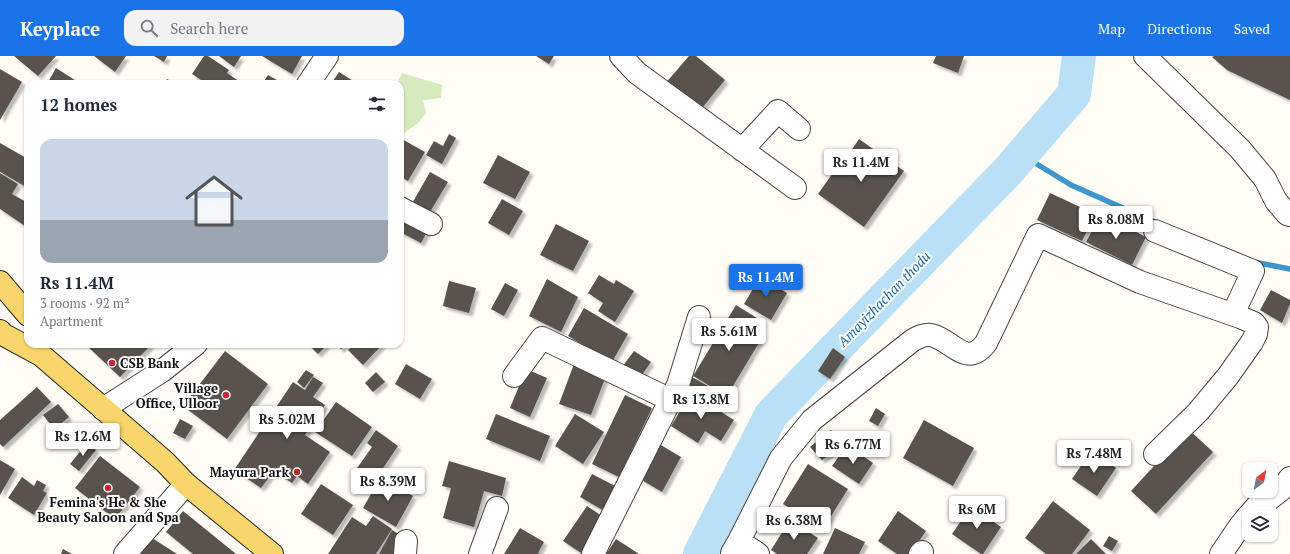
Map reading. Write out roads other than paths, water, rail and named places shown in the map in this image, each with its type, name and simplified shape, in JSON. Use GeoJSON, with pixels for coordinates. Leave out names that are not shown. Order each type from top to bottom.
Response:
{"type":"FeatureCollection","features":[{"type":"Feature","properties":{"kind":"main road"},"geometry":{"type":"LineString","coordinates":[[0,282],[24,310]]}},
{"type":"Feature","properties":{"kind":"main road"},"geometry":{"type":"LineString","coordinates":[[0,331],[4,335],[24,344]]}},
{"type":"Feature","properties":{"kind":"main road"},"geometry":{"type":"LineString","coordinates":[[39,350],[103,409],[165,462],[186,484],[272,554]]}},
{"type":"Feature","properties":{"kind":"street"},"geometry":{"type":"LineString","coordinates":[[311,80],[327,56]]}},
{"type":"Feature","properties":{"kind":"street"},"geometry":{"type":"LineString","coordinates":[[1145,56],[1240,150],[1265,179],[1276,201],[1286,214],[1290,215]]}},
{"type":"Feature","properties":{"kind":"street"},"geometry":{"type":"LineString","coordinates":[[630,60],[637,73],[795,188]]}},
{"type":"Feature","properties":{"kind":"street"},"geometry":{"type":"LineString","coordinates":[[742,150],[778,112],[799,129]]}},
{"type":"Feature","properties":{"kind":"street"},"geometry":{"type":"LineString","coordinates":[[404,210],[430,224]]}},
{"type":"Feature","properties":{"kind":"street"},"geometry":{"type":"LineString","coordinates":[[1155,231],[1253,271],[1233,314]]}},
{"type":"Feature","properties":{"kind":"street"},"geometry":{"type":"LineString","coordinates":[[758,554],[735,548],[781,458],[812,420],[913,340],[922,336],[931,335],[963,353],[974,353],[981,349],[986,342],[1038,235],[1140,282],[1233,314],[1255,324],[1257,327],[1257,331],[1252,342],[1228,376],[1198,412],[1155,454]]}},
{"type":"Feature","properties":{"kind":"street"},"geometry":{"type":"LineString","coordinates":[[594,554],[678,385],[699,317]]}},
{"type":"Feature","properties":{"kind":"street"},"geometry":{"type":"LineString","coordinates":[[514,376],[542,338],[671,400]]}},
{"type":"Feature","properties":{"kind":"street"},"geometry":{"type":"LineString","coordinates":[[103,409],[162,371],[191,348]]}},
{"type":"Feature","properties":{"kind":"street"},"geometry":{"type":"LineString","coordinates":[[1257,506],[1282,489],[1290,478]]}},
{"type":"Feature","properties":{"kind":"street"},"geometry":{"type":"LineString","coordinates":[[125,554],[186,484]]}},
{"type":"Feature","properties":{"kind":"street"},"geometry":{"type":"LineString","coordinates":[[480,554],[497,508]]}},
{"type":"Feature","properties":{"kind":"street"},"geometry":{"type":"LineString","coordinates":[[1221,554],[1242,524]]}},
{"type":"Feature","properties":{"kind":"waterway","name":"Amayizhachan thodu"},"geometry":{"type":"LineString","coordinates":[[700,554],[771,415],[1008,171],[1074,94],[1079,56]]}},
{"type":"Feature","properties":{"kind":"waterway"},"geometry":{"type":"LineString","coordinates":[[1022,155],[1071,185],[1159,224]]}},
{"type":"Feature","properties":{"kind":"waterway"},"geometry":{"type":"LineString","coordinates":[[1254,262],[1290,269]]}},
{"type":"Feature","properties":{"kind":"place","name":"CSB Bank"},"geometry":{"type":"Point","coordinates":[112,363]}},
{"type":"Feature","properties":{"kind":"place","name":"Village Office, Ulloor"},"geometry":{"type":"Point","coordinates":[226,395]}},
{"type":"Feature","properties":{"kind":"place","name":"Mayura Park"},"geometry":{"type":"Point","coordinates":[297,472]}},
{"type":"Feature","properties":{"kind":"place","name":"Femina's He & She Beauty Saloon and Spa"},"geometry":{"type":"Point","coordinates":[108,488]}}]}
